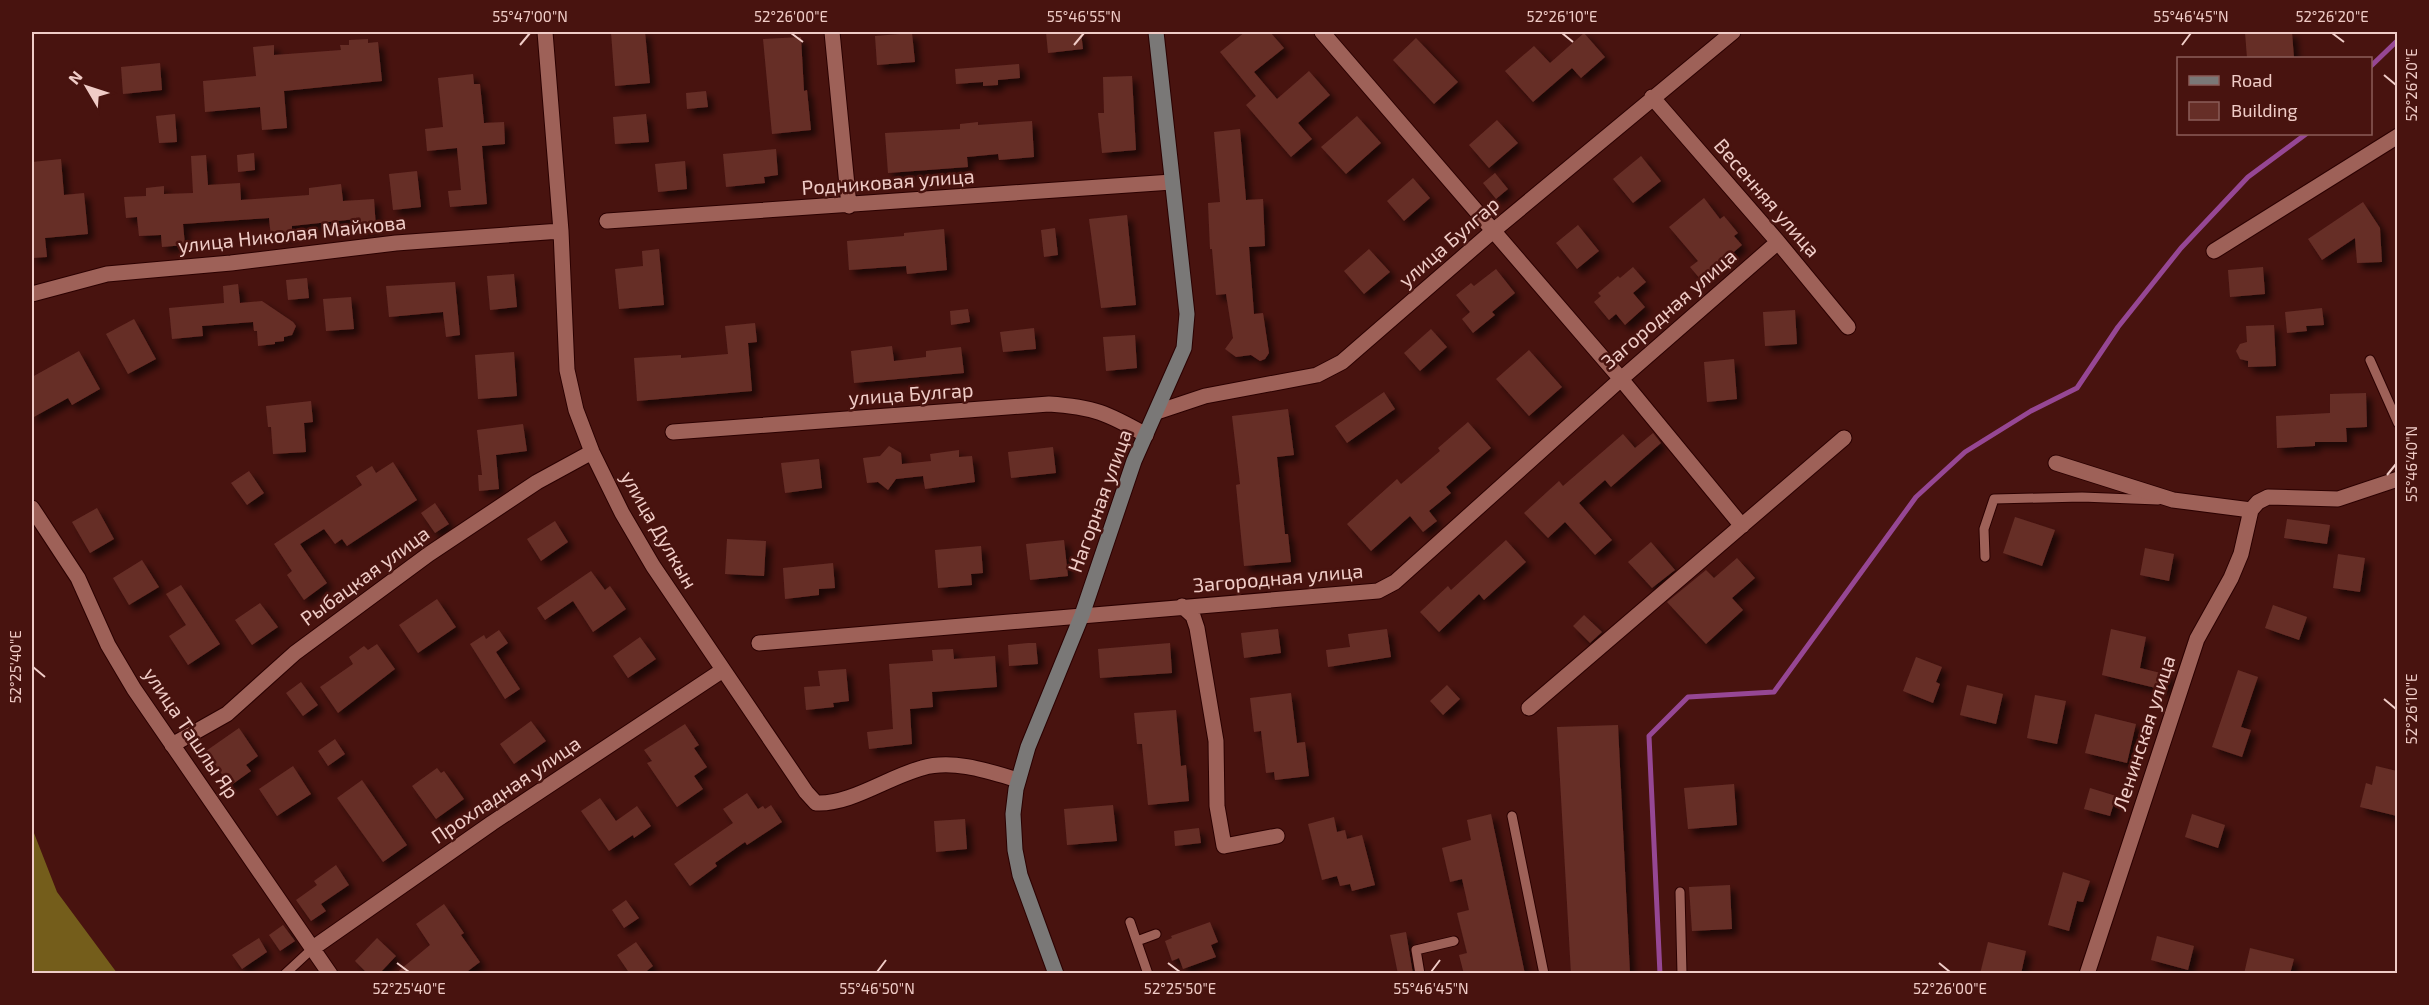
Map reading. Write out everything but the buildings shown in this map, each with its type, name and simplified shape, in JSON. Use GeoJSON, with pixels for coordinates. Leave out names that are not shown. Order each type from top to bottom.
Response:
{"type":"FeatureCollection","features":[{"type":"Feature","properties":{"kind":"street","name":"улица Дулкын"},"geometry":{"type":"LineString","coordinates":[[545,32],[561,231],[567,370],[576,410],[592,452],[622,513],[653,566],[806,792],[816,803],[831,804],[923,767],[944,765],[981,769],[1018,780]]}},
{"type":"Feature","properties":{"kind":"street"},"geometry":{"type":"LineString","coordinates":[[832,32],[849,206]]}},
{"type":"Feature","properties":{"kind":"street","name":"Нагорная улица"},"geometry":{"type":"LineString","coordinates":[[1056,974],[1027,897],[1015,850],[1013,814],[1018,780],[1028,747],[1082,615],[1134,461],[1184,348],[1187,314],[1156,32]]}},
{"type":"Feature","properties":{"kind":"street"},"geometry":{"type":"LineString","coordinates":[[1322,32],[1621,379],[1742,526]]}},
{"type":"Feature","properties":{"kind":"street","name":"улица Булгар"},"geometry":{"type":"LineString","coordinates":[[1157,412],[1205,396],[1317,375],[1342,362],[1493,231],[1733,32]]}},
{"type":"Feature","properties":{"kind":"street","name":"Весенняя улица"},"geometry":{"type":"LineString","coordinates":[[1652,97],[1778,242],[1848,327]]}},
{"type":"Feature","properties":{"kind":"street"},"geometry":{"type":"LineString","coordinates":[[2214,251],[2397,136]]}},
{"type":"Feature","properties":{"kind":"street","name":"Родниковая улица"},"geometry":{"type":"LineString","coordinates":[[607,221],[1172,182]]}},
{"type":"Feature","properties":{"kind":"street","name":"улица Николая Майкова"},"geometry":{"type":"LineString","coordinates":[[32,294],[107,274],[231,263],[396,243],[561,231]]}},
{"type":"Feature","properties":{"kind":"street","name":"Загородная улица"},"geometry":{"type":"LineString","coordinates":[[759,643],[1378,591],[1395,582],[1778,242]]}},
{"type":"Feature","properties":{"kind":"street","name":"улица Булгар"},"geometry":{"type":"LineString","coordinates":[[673,432],[1049,404],[1082,406],[1101,412],[1146,435]]}},
{"type":"Feature","properties":{"kind":"street"},"geometry":{"type":"LineString","coordinates":[[1529,708],[1844,438]]}},
{"type":"Feature","properties":{"kind":"street","name":"Рыбацкая улица"},"geometry":{"type":"LineString","coordinates":[[172,745],[227,714],[295,653],[429,554],[537,482],[592,452]]}},
{"type":"Feature","properties":{"kind":"street"},"geometry":{"type":"LineString","coordinates":[[2056,463],[2173,501],[2251,510],[2258,502],[2268,497],[2338,499],[2397,479]]}},
{"type":"Feature","properties":{"kind":"street","name":"улица Ташлы Яр"},"geometry":{"type":"LineString","coordinates":[[32,508],[78,578],[108,645],[172,745],[330,974]]}},
{"type":"Feature","properties":{"kind":"street","name":"Ленинская улица"},"geometry":{"type":"LineString","coordinates":[[2087,974],[2197,639],[2231,578],[2241,554],[2251,510]]}},
{"type":"Feature","properties":{"kind":"street"},"geometry":{"type":"LineString","coordinates":[[1182,606],[1193,616],[1197,628],[1209,693],[1216,741],[1217,806],[1224,846],[1277,836]]}},
{"type":"Feature","properties":{"kind":"street","name":"Прохладная улица"},"geometry":{"type":"LineString","coordinates":[[314,948],[492,823],[723,670]]}},
{"type":"Feature","properties":{"kind":"lane"},"geometry":{"type":"LineString","coordinates":[[2370,360],[2397,423]]}},
{"type":"Feature","properties":{"kind":"lane"},"geometry":{"type":"LineString","coordinates":[[1985,557],[1984,529],[1994,499],[2082,497],[2173,501]]}},
{"type":"Feature","properties":{"kind":"lane"},"geometry":{"type":"LineString","coordinates":[[1512,816],[1544,974]]}},
{"type":"Feature","properties":{"kind":"lane"},"geometry":{"type":"LineString","coordinates":[[1680,891],[1682,974]]}},
{"type":"Feature","properties":{"kind":"lane"},"geometry":{"type":"LineString","coordinates":[[1130,922],[1148,974]]}},
{"type":"Feature","properties":{"kind":"lane"},"geometry":{"type":"LineString","coordinates":[[1137,940],[1156,934]]}},
{"type":"Feature","properties":{"kind":"lane"},"geometry":{"type":"LineString","coordinates":[[1420,974],[1416,950],[1454,941]]}},
{"type":"Feature","properties":{"kind":"lane"},"geometry":{"type":"LineString","coordinates":[[285,974],[314,948]]}},
{"type":"Feature","properties":{"kind":"shaded area"},"geometry":{"type":"Polygon","coordinates":[[[32,828],[57,892],[117,973],[32,973],[32,828]]]}},
{"type":"Feature","properties":{"kind":"waterway"},"geometry":{"type":"LineString","coordinates":[[2372,65],[2398,40]]}},
{"type":"Feature","properties":{"kind":"waterway"},"geometry":{"type":"LineString","coordinates":[[1660,974],[1649,736],[1688,697],[1774,692],[1916,497],[1965,452],[2031,411],[2077,388],[2118,327],[2181,248],[2248,177],[2305,135]]}}]}
